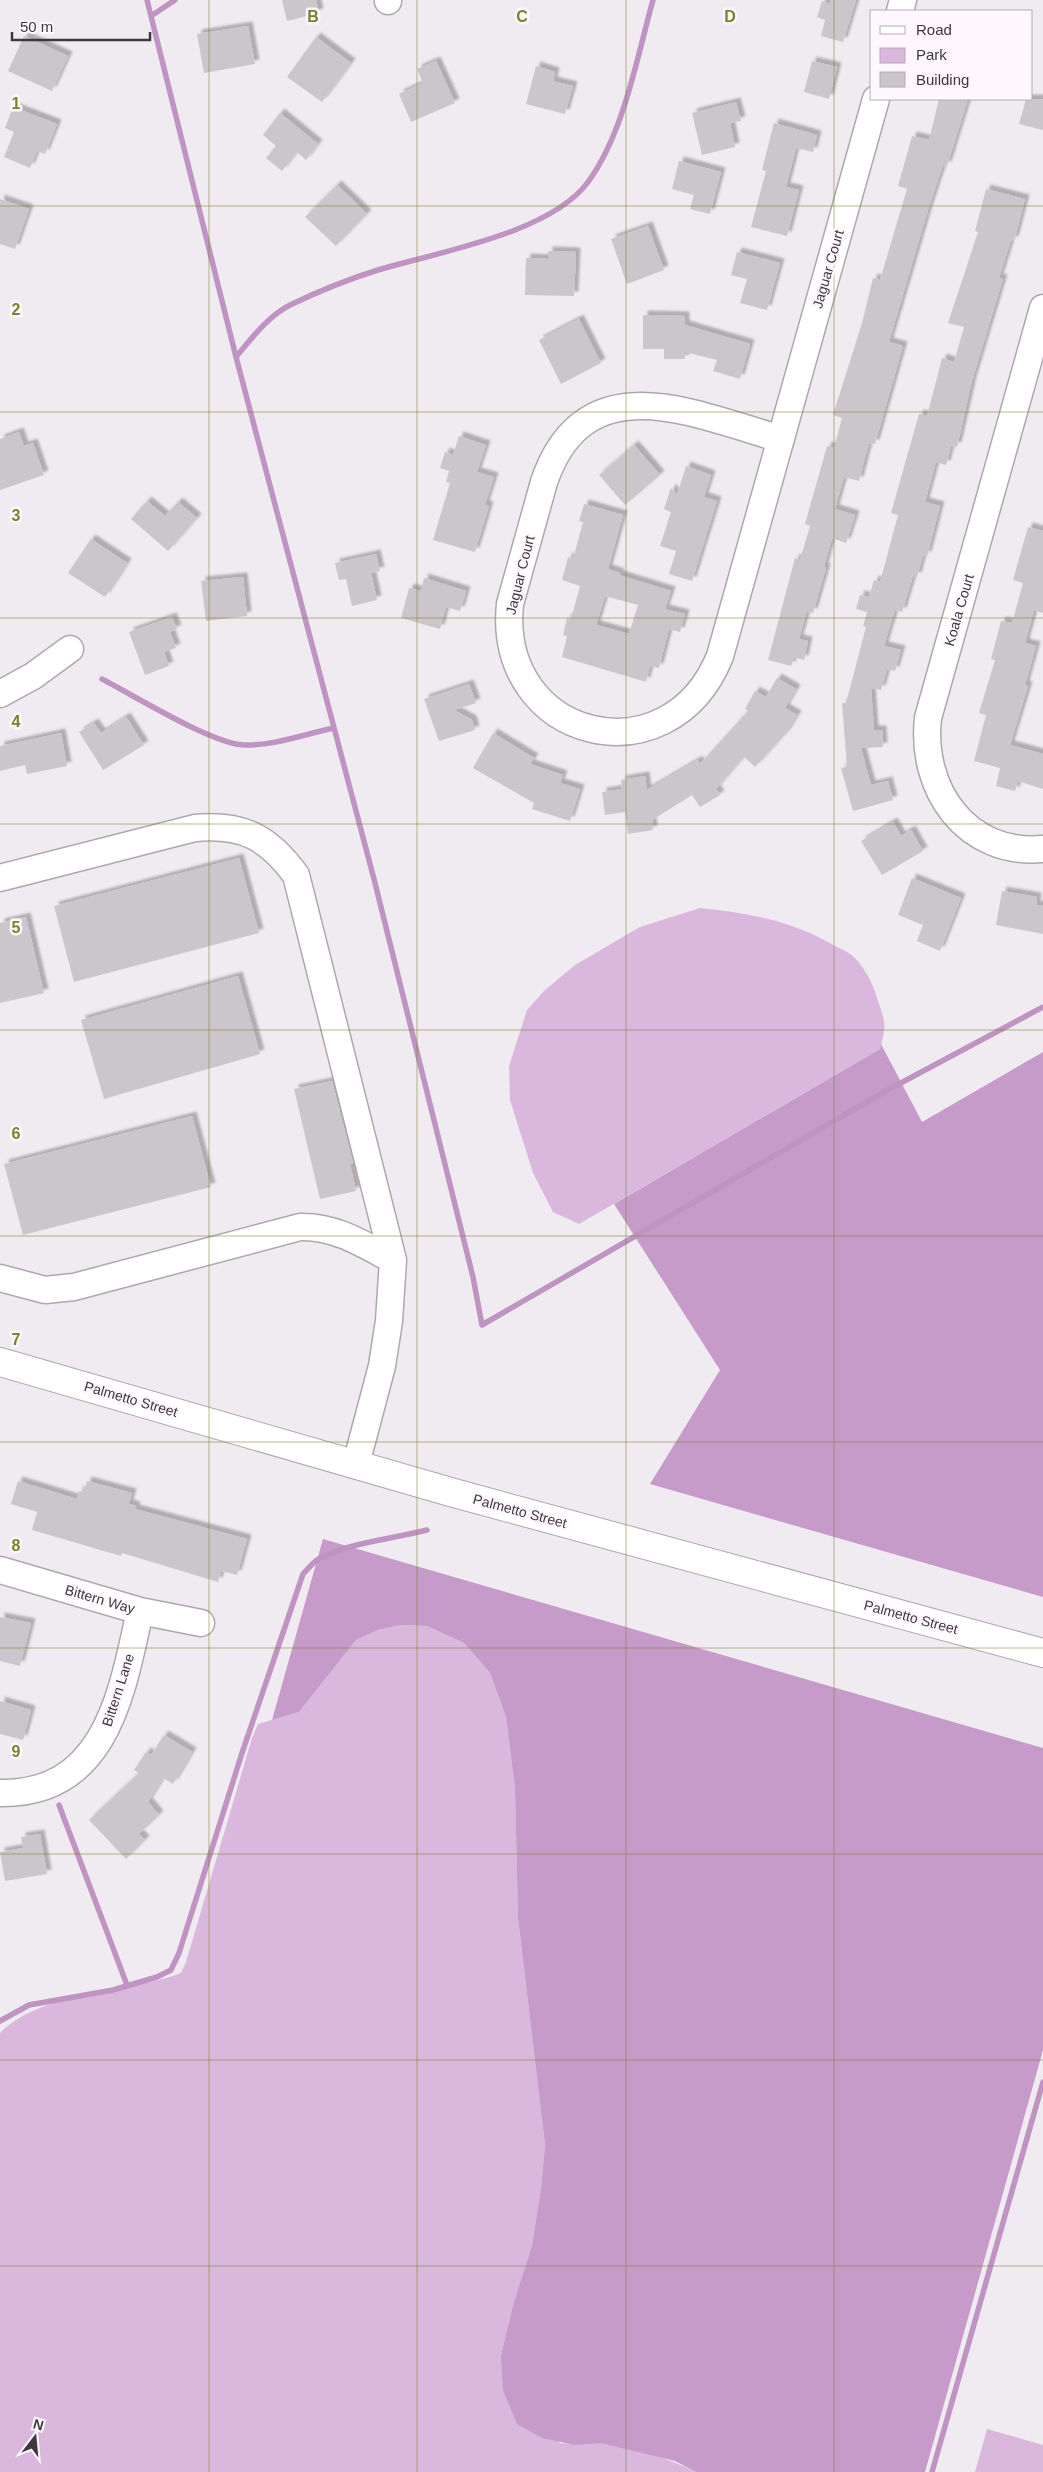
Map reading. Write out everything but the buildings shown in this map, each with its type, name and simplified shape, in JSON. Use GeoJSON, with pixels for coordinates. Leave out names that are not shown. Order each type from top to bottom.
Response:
{"type":"FeatureCollection","features":[{"type":"Feature","properties":{"kind":"main road","name":"Palmetto Street"},"geometry":{"type":"LineString","coordinates":[[0,1362],[356,1464],[1043,1652]]}},
{"type":"Feature","properties":{"kind":"street","name":"Jaguar Court"},"geometry":{"type":"LineString","coordinates":[[781,439],[670,408],[638,405],[614,410],[592,419],[566,439],[549,467],[544,482],[510,604],[508,621],[513,654],[519,670],[527,685],[551,710],[581,727],[605,732],[628,732],[659,724],[672,717],[696,697],[710,678],[720,656],[781,439],[876,100]]}},
{"type":"Feature","properties":{"kind":"street","name":"Koala Court"},"geometry":{"type":"LineString","coordinates":[[1043,308],[928,718],[926,734],[928,759],[935,783],[947,804],[964,823],[977,833],[1007,846],[1043,849]]}},
{"type":"Feature","properties":{"kind":"street"},"geometry":{"type":"LineString","coordinates":[[0,694],[33,676],[70,650]]}},
{"type":"Feature","properties":{"kind":"street"},"geometry":{"type":"LineString","coordinates":[[0,878],[195,828],[212,826],[238,829],[255,836],[283,858],[296,875],[393,1260],[389,1321],[382,1366],[356,1464]]}},
{"type":"Feature","properties":{"kind":"street"},"geometry":{"type":"LineString","coordinates":[[0,1278],[45,1290],[74,1287],[290,1230],[316,1226],[346,1236],[393,1260]]}},
{"type":"Feature","properties":{"kind":"street","name":"Bittern Way"},"geometry":{"type":"LineString","coordinates":[[0,1570],[140,1611],[201,1623]]}},
{"type":"Feature","properties":{"kind":"street","name":"Bittern Lane"},"geometry":{"type":"LineString","coordinates":[[0,1793],[27,1791],[53,1783],[77,1768],[96,1747],[114,1711],[140,1611]]}},
{"type":"Feature","properties":{"kind":"green space"},"geometry":{"type":"Polygon","coordinates":[[[700,908],[753,916],[786,924],[819,937],[853,956],[871,982],[882,1012],[884,1034],[880,1049],[579,1224],[553,1212],[533,1173],[510,1100],[509,1066],[527,1010],[545,990],[575,965],[640,927],[700,908]]]}},
{"type":"Feature","properties":{"kind":"green space"},"geometry":{"type":"Polygon","coordinates":[[[400,1625],[427,1626],[464,1643],[490,1673],[506,1717],[515,1789],[518,1918],[545,2145],[541,2188],[532,2245],[513,2305],[501,2355],[560,2443],[603,2443],[615,2445],[662,2458],[696,2472],[0,2472],[0,2033],[18,2019],[39,2008],[86,1995],[159,1980],[181,1973],[186,1962],[252,1738],[258,1724],[299,1712],[356,1640],[378,1630],[400,1625]]]}},
{"type":"Feature","properties":{"kind":"green space"},"geometry":{"type":"Polygon","coordinates":[[[987,2429],[1043,2445],[1043,2472],[975,2472],[987,2429]]]}},
{"type":"Feature","properties":{"kind":"shaded area"},"geometry":{"type":"Polygon","coordinates":[[[881,1044],[922,1122],[1043,1052],[1043,1597],[650,1484],[720,1370],[614,1204],[880,1049],[881,1044]]]}},
{"type":"Feature","properties":{"kind":"shaded area"},"geometry":{"type":"Polygon","coordinates":[[[323,1539],[1043,1748],[1043,2050],[925,2472],[696,2472],[675,2461],[601,2443],[575,2445],[542,2438],[517,2424],[503,2390],[501,2355],[513,2305],[532,2245],[541,2188],[545,2145],[518,1918],[515,1789],[506,1717],[490,1673],[464,1643],[427,1626],[400,1625],[378,1630],[356,1640],[299,1712],[272,1720],[323,1539]]]}},
{"type":"Feature","properties":{"kind":"waterway"},"geometry":{"type":"LineString","coordinates":[[147,0],[236,357],[374,879],[473,1277],[482,1325],[884,1092],[1043,1007]]}},
{"type":"Feature","properties":{"kind":"waterway"},"geometry":{"type":"LineString","coordinates":[[151,16],[175,0]]}},
{"type":"Feature","properties":{"kind":"waterway"},"geometry":{"type":"LineString","coordinates":[[236,357],[267,322],[290,305],[368,273],[461,248],[521,228],[548,215],[571,200],[588,182],[611,141],[628,94],[653,0]]}},
{"type":"Feature","properties":{"kind":"waterway"},"geometry":{"type":"LineString","coordinates":[[102,679],[193,728],[230,743],[244,745],[266,744],[334,728]]}},
{"type":"Feature","properties":{"kind":"waterway"},"geometry":{"type":"LineString","coordinates":[[0,2021],[29,2005],[113,1990],[157,1977],[171,1970],[179,1953],[242,1753],[303,1574],[318,1559],[346,1548],[427,1530]]}},
{"type":"Feature","properties":{"kind":"waterway"},"geometry":{"type":"LineString","coordinates":[[59,1805],[127,1985]]}},
{"type":"Feature","properties":{"kind":"waterway"},"geometry":{"type":"LineString","coordinates":[[932,2472],[1043,2082]]}}]}
